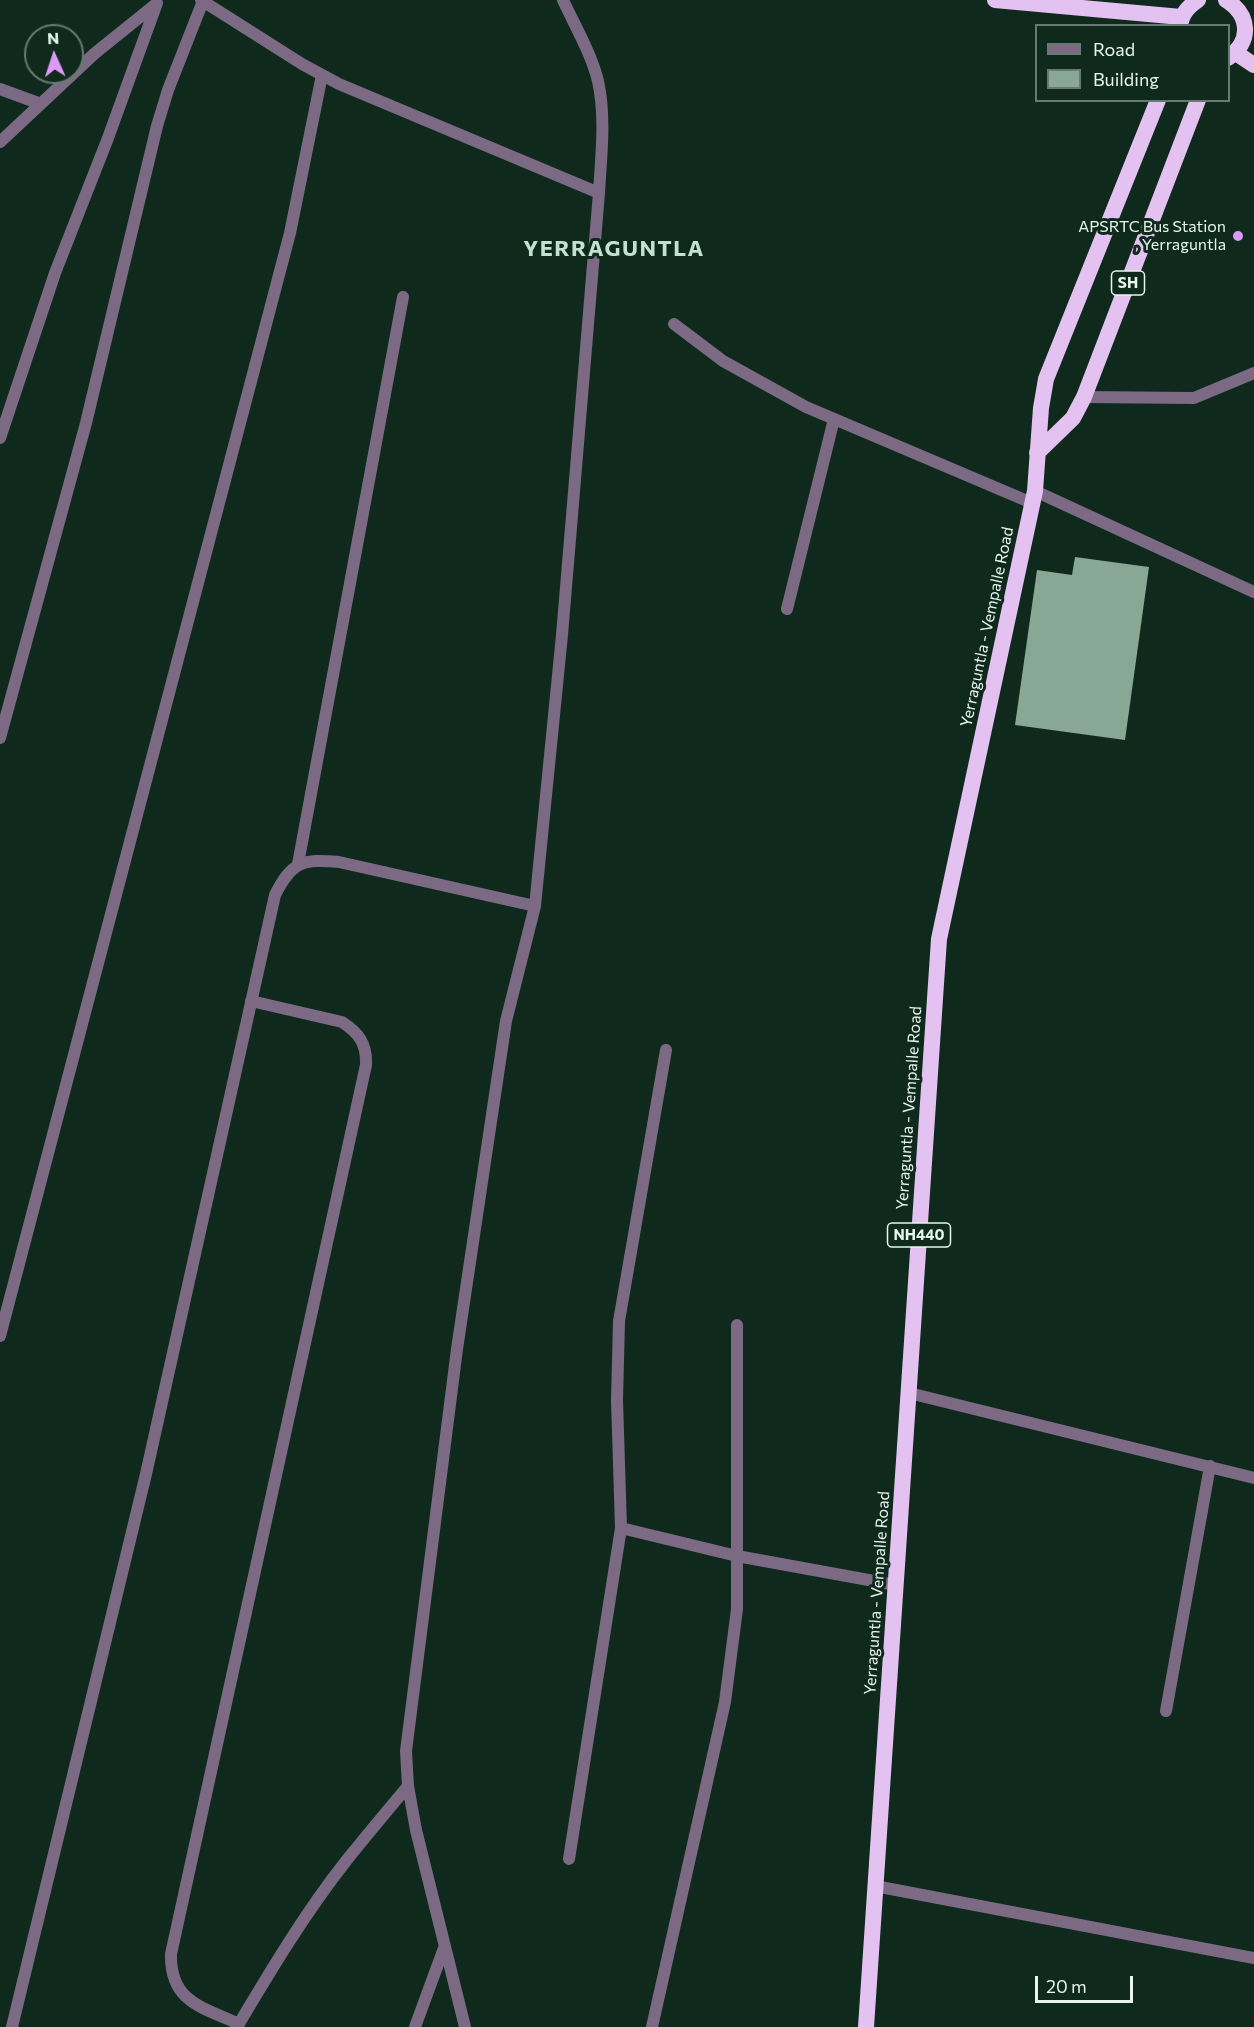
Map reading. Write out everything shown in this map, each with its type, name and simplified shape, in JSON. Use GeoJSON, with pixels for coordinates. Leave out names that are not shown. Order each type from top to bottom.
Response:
{"type":"FeatureCollection","features":[{"type":"Feature","properties":{"kind":"highway"},"geometry":{"type":"LineString","coordinates":[[995,0],[1180,21],[1188,7],[1198,0]]}},
{"type":"Feature","properties":{"kind":"highway"},"geometry":{"type":"LineString","coordinates":[[1226,0],[1236,6],[1250,32],[1232,56],[1254,65]]}},
{"type":"Feature","properties":{"kind":"highway","name":"Yerraguntla - Vempalle Road"},"geometry":{"type":"LineString","coordinates":[[866,2027],[939,939],[1034,497],[1041,408],[1046,379],[1157,102]]}},
{"type":"Feature","properties":{"kind":"highway","name":"SH"},"geometry":{"type":"LineString","coordinates":[[1037,453],[1073,418],[1084,397],[1197,102]]}},
{"type":"Feature","properties":{"kind":"street"},"geometry":{"type":"LineString","coordinates":[[0,738],[86,423],[155,134],[168,90],[202,0],[322,75],[375,100],[599,193]]}},
{"type":"Feature","properties":{"kind":"street"},"geometry":{"type":"LineString","coordinates":[[465,2027],[416,1830],[408,1786],[406,1751],[457,1349],[507,1021],[535,906],[562,635],[599,193],[602,120],[598,82],[592,63],[563,0]]}},
{"type":"Feature","properties":{"kind":"street"},"geometry":{"type":"LineString","coordinates":[[0,142],[94,54],[159,1]]}},
{"type":"Feature","properties":{"kind":"street"},"geometry":{"type":"LineString","coordinates":[[0,438],[55,273],[159,1]]}},
{"type":"Feature","properties":{"kind":"street"},"geometry":{"type":"LineString","coordinates":[[0,1336],[290,233],[322,75]]}},
{"type":"Feature","properties":{"kind":"street"},"geometry":{"type":"LineString","coordinates":[[0,89],[41,104]]}},
{"type":"Feature","properties":{"kind":"street"},"geometry":{"type":"LineString","coordinates":[[298,864],[403,297]]}},
{"type":"Feature","properties":{"kind":"street"},"geometry":{"type":"LineString","coordinates":[[674,324],[723,361],[795,402],[1034,497],[1254,592]]}},
{"type":"Feature","properties":{"kind":"street"},"geometry":{"type":"LineString","coordinates":[[1084,397],[1194,398],[1254,373]]}},
{"type":"Feature","properties":{"kind":"street"},"geometry":{"type":"LineString","coordinates":[[787,609],[834,419]]}},
{"type":"Feature","properties":{"kind":"street"},"geometry":{"type":"LineString","coordinates":[[12,2027],[146,1474],[275,895],[285,876],[298,864],[320,860],[339,862],[535,906]]}},
{"type":"Feature","properties":{"kind":"street"},"geometry":{"type":"LineString","coordinates":[[251,1001],[342,1022],[355,1030],[367,1054],[171,1954],[174,1982],[183,1994],[193,2002],[238,2026],[306,1916],[345,1862],[408,1786]]}},
{"type":"Feature","properties":{"kind":"street"},"geometry":{"type":"LineString","coordinates":[[569,1859],[621,1528],[617,1400],[619,1320],[666,1050]]}},
{"type":"Feature","properties":{"kind":"street"},"geometry":{"type":"LineString","coordinates":[[652,2027],[725,1702],[737,1609],[736,1325]]}},
{"type":"Feature","properties":{"kind":"street"},"geometry":{"type":"LineString","coordinates":[[909,1393],[1254,1478]]}},
{"type":"Feature","properties":{"kind":"street"},"geometry":{"type":"LineString","coordinates":[[1166,1711],[1210,1466]]}},
{"type":"Feature","properties":{"kind":"street"},"geometry":{"type":"LineString","coordinates":[[621,1528],[737,1556],[896,1585]]}},
{"type":"Feature","properties":{"kind":"street"},"geometry":{"type":"LineString","coordinates":[[875,1886],[1254,1958]]}},
{"type":"Feature","properties":{"kind":"street"},"geometry":{"type":"LineString","coordinates":[[415,2027],[444,1948]]}},
{"type":"Feature","properties":{"kind":"building"},"geometry":{"type":"Polygon","coordinates":[[[1075,557],[1149,567],[1125,740],[1015,725],[1037,570],[1072,575],[1075,557]]]}},
{"type":"Feature","properties":{"kind":"place","name":"APSRTC Bus Station , Yerraguntla"},"geometry":{"type":"Point","coordinates":[1238,236]}},
{"type":"Feature","properties":{"kind":"district","name":"YERRAGUNTLA"},"geometry":{"type":"Point","coordinates":[614,249]}}]}
